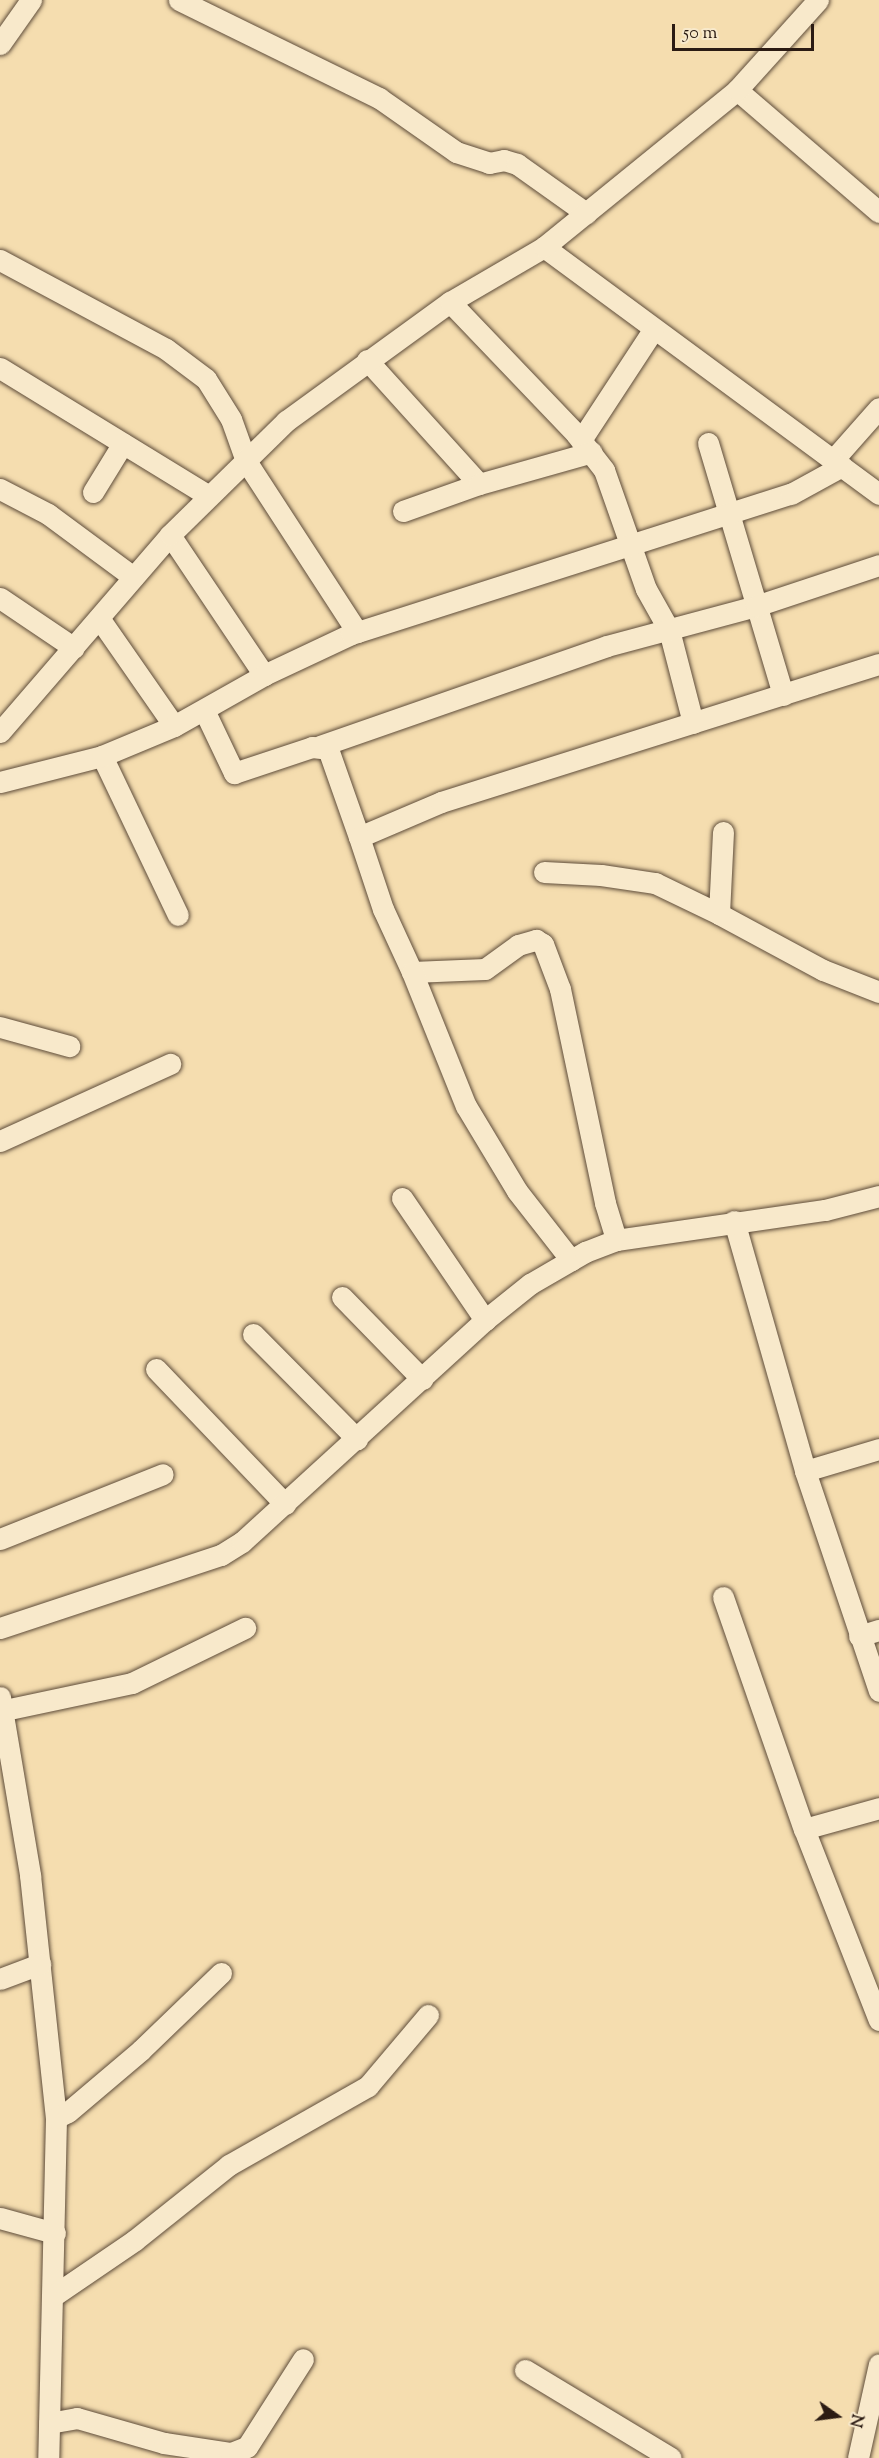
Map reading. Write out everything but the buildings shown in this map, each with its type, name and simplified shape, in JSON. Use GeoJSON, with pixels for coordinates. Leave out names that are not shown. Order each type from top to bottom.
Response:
{"type":"FeatureCollection","features":[{"type":"Feature","properties":{"kind":"street"},"geometry":{"type":"LineString","coordinates":[[0,44],[31,0]]}},
{"type":"Feature","properties":{"kind":"street"},"geometry":{"type":"LineString","coordinates":[[178,0],[379,98],[456,152],[489,163],[504,160],[517,164],[586,213]]}},
{"type":"Feature","properties":{"kind":"street"},"geometry":{"type":"LineString","coordinates":[[2,725],[74,648],[170,535],[286,421],[367,360],[450,302],[544,247],[737,90],[818,0]]}},
{"type":"Feature","properties":{"kind":"street"},"geometry":{"type":"LineString","coordinates":[[737,90],[879,212]]}},
{"type":"Feature","properties":{"kind":"street"},"geometry":{"type":"LineString","coordinates":[[544,247],[653,330],[879,494]]}},
{"type":"Feature","properties":{"kind":"street"},"geometry":{"type":"LineString","coordinates":[[0,260],[190,366],[206,379],[220,400],[246,461],[357,632]]}},
{"type":"Feature","properties":{"kind":"street"},"geometry":{"type":"LineString","coordinates":[[450,302],[587,446],[604,470],[646,590],[669,630],[693,723]]}},
{"type":"Feature","properties":{"kind":"street"},"geometry":{"type":"LineString","coordinates":[[403,511],[587,446],[653,330]]}},
{"type":"Feature","properties":{"kind":"street"},"geometry":{"type":"LineString","coordinates":[[367,360],[479,484]]}},
{"type":"Feature","properties":{"kind":"street"},"geometry":{"type":"LineString","coordinates":[[0,368],[209,496]]}},
{"type":"Feature","properties":{"kind":"street"},"geometry":{"type":"LineString","coordinates":[[0,782],[102,756],[174,726],[264,675],[357,632],[630,543],[791,494],[837,463],[879,408]]}},
{"type":"Feature","properties":{"kind":"street"},"geometry":{"type":"LineString","coordinates":[[93,492],[123,443]]}},
{"type":"Feature","properties":{"kind":"street"},"geometry":{"type":"LineString","coordinates":[[708,443],[783,695]]}},
{"type":"Feature","properties":{"kind":"street"},"geometry":{"type":"LineString","coordinates":[[0,489],[48,514],[133,577]]}},
{"type":"Feature","properties":{"kind":"street"},"geometry":{"type":"LineString","coordinates":[[170,535],[264,675]]}},
{"type":"Feature","properties":{"kind":"street"},"geometry":{"type":"LineString","coordinates":[[204,710],[234,773],[321,746],[607,646],[756,606],[879,565]]}},
{"type":"Feature","properties":{"kind":"street"},"geometry":{"type":"LineString","coordinates":[[0,598],[74,648]]}},
{"type":"Feature","properties":{"kind":"street"},"geometry":{"type":"LineString","coordinates":[[99,618],[174,726]]}},
{"type":"Feature","properties":{"kind":"street"},"geometry":{"type":"LineString","coordinates":[[359,837],[441,802],[879,664]]}},
{"type":"Feature","properties":{"kind":"street"},"geometry":{"type":"LineString","coordinates":[[321,746],[328,750],[382,909],[412,972],[466,1106],[518,1191],[572,1260]]}},
{"type":"Feature","properties":{"kind":"street"},"geometry":{"type":"LineString","coordinates":[[102,756],[178,915]]}},
{"type":"Feature","properties":{"kind":"street"},"geometry":{"type":"LineString","coordinates":[[719,914],[723,832]]}},
{"type":"Feature","properties":{"kind":"street"},"geometry":{"type":"LineString","coordinates":[[544,872],[601,875],[655,883],[719,914],[823,970],[869,981],[879,992]]}},
{"type":"Feature","properties":{"kind":"street"},"geometry":{"type":"LineString","coordinates":[[412,972],[485,969],[518,945],[536,940],[543,944],[560,989],[605,1203],[616,1240]]}},
{"type":"Feature","properties":{"kind":"street"},"geometry":{"type":"LineString","coordinates":[[0,1028],[69,1046]]}},
{"type":"Feature","properties":{"kind":"street"},"geometry":{"type":"LineString","coordinates":[[0,1141],[170,1064]]}},
{"type":"Feature","properties":{"kind":"street"},"geometry":{"type":"LineString","coordinates":[[0,1628],[221,1555],[285,1504],[485,1320],[530,1284],[572,1260],[616,1240],[734,1221],[825,1210],[879,1196]]}},
{"type":"Feature","properties":{"kind":"street"},"geometry":{"type":"LineString","coordinates":[[402,1198],[485,1320]]}},
{"type":"Feature","properties":{"kind":"street"},"geometry":{"type":"LineString","coordinates":[[734,1221],[805,1472],[869,1633],[879,1691]]}},
{"type":"Feature","properties":{"kind":"street"},"geometry":{"type":"LineString","coordinates":[[342,1297],[422,1379]]}},
{"type":"Feature","properties":{"kind":"street"},"geometry":{"type":"LineString","coordinates":[[253,1334],[357,1439]]}},
{"type":"Feature","properties":{"kind":"street"},"geometry":{"type":"LineString","coordinates":[[156,1369],[285,1504]]}},
{"type":"Feature","properties":{"kind":"street"},"geometry":{"type":"LineString","coordinates":[[805,1472],[879,1449]]}},
{"type":"Feature","properties":{"kind":"street"},"geometry":{"type":"LineString","coordinates":[[0,1539],[163,1474]]}},
{"type":"Feature","properties":{"kind":"street"},"geometry":{"type":"LineString","coordinates":[[723,1597],[804,1829],[879,2020]]}},
{"type":"Feature","properties":{"kind":"street"},"geometry":{"type":"LineString","coordinates":[[48,2458],[56,2118],[40,1964],[2,1706],[132,1683],[245,1628]]}},
{"type":"Feature","properties":{"kind":"street"},"geometry":{"type":"LineString","coordinates":[[804,1829],[879,1808]]}},
{"type":"Feature","properties":{"kind":"street"},"geometry":{"type":"LineString","coordinates":[[0,1979],[40,1964]]}},
{"type":"Feature","properties":{"kind":"street"},"geometry":{"type":"LineString","coordinates":[[56,2118],[141,2050],[221,1972]]}},
{"type":"Feature","properties":{"kind":"street"},"geometry":{"type":"LineString","coordinates":[[53,2295],[135,2240],[229,2165],[368,2086],[428,2015]]}},
{"type":"Feature","properties":{"kind":"street"},"geometry":{"type":"LineString","coordinates":[[0,2218],[55,2233]]}},
{"type":"Feature","properties":{"kind":"street"},"geometry":{"type":"LineString","coordinates":[[49,2423],[76,2418],[164,2443],[231,2453],[247,2447],[303,2359]]}},
{"type":"Feature","properties":{"kind":"street"},"geometry":{"type":"LineString","coordinates":[[858,2458],[879,2364]]}},
{"type":"Feature","properties":{"kind":"street"},"geometry":{"type":"LineString","coordinates":[[525,2370],[672,2458]]}}]}
